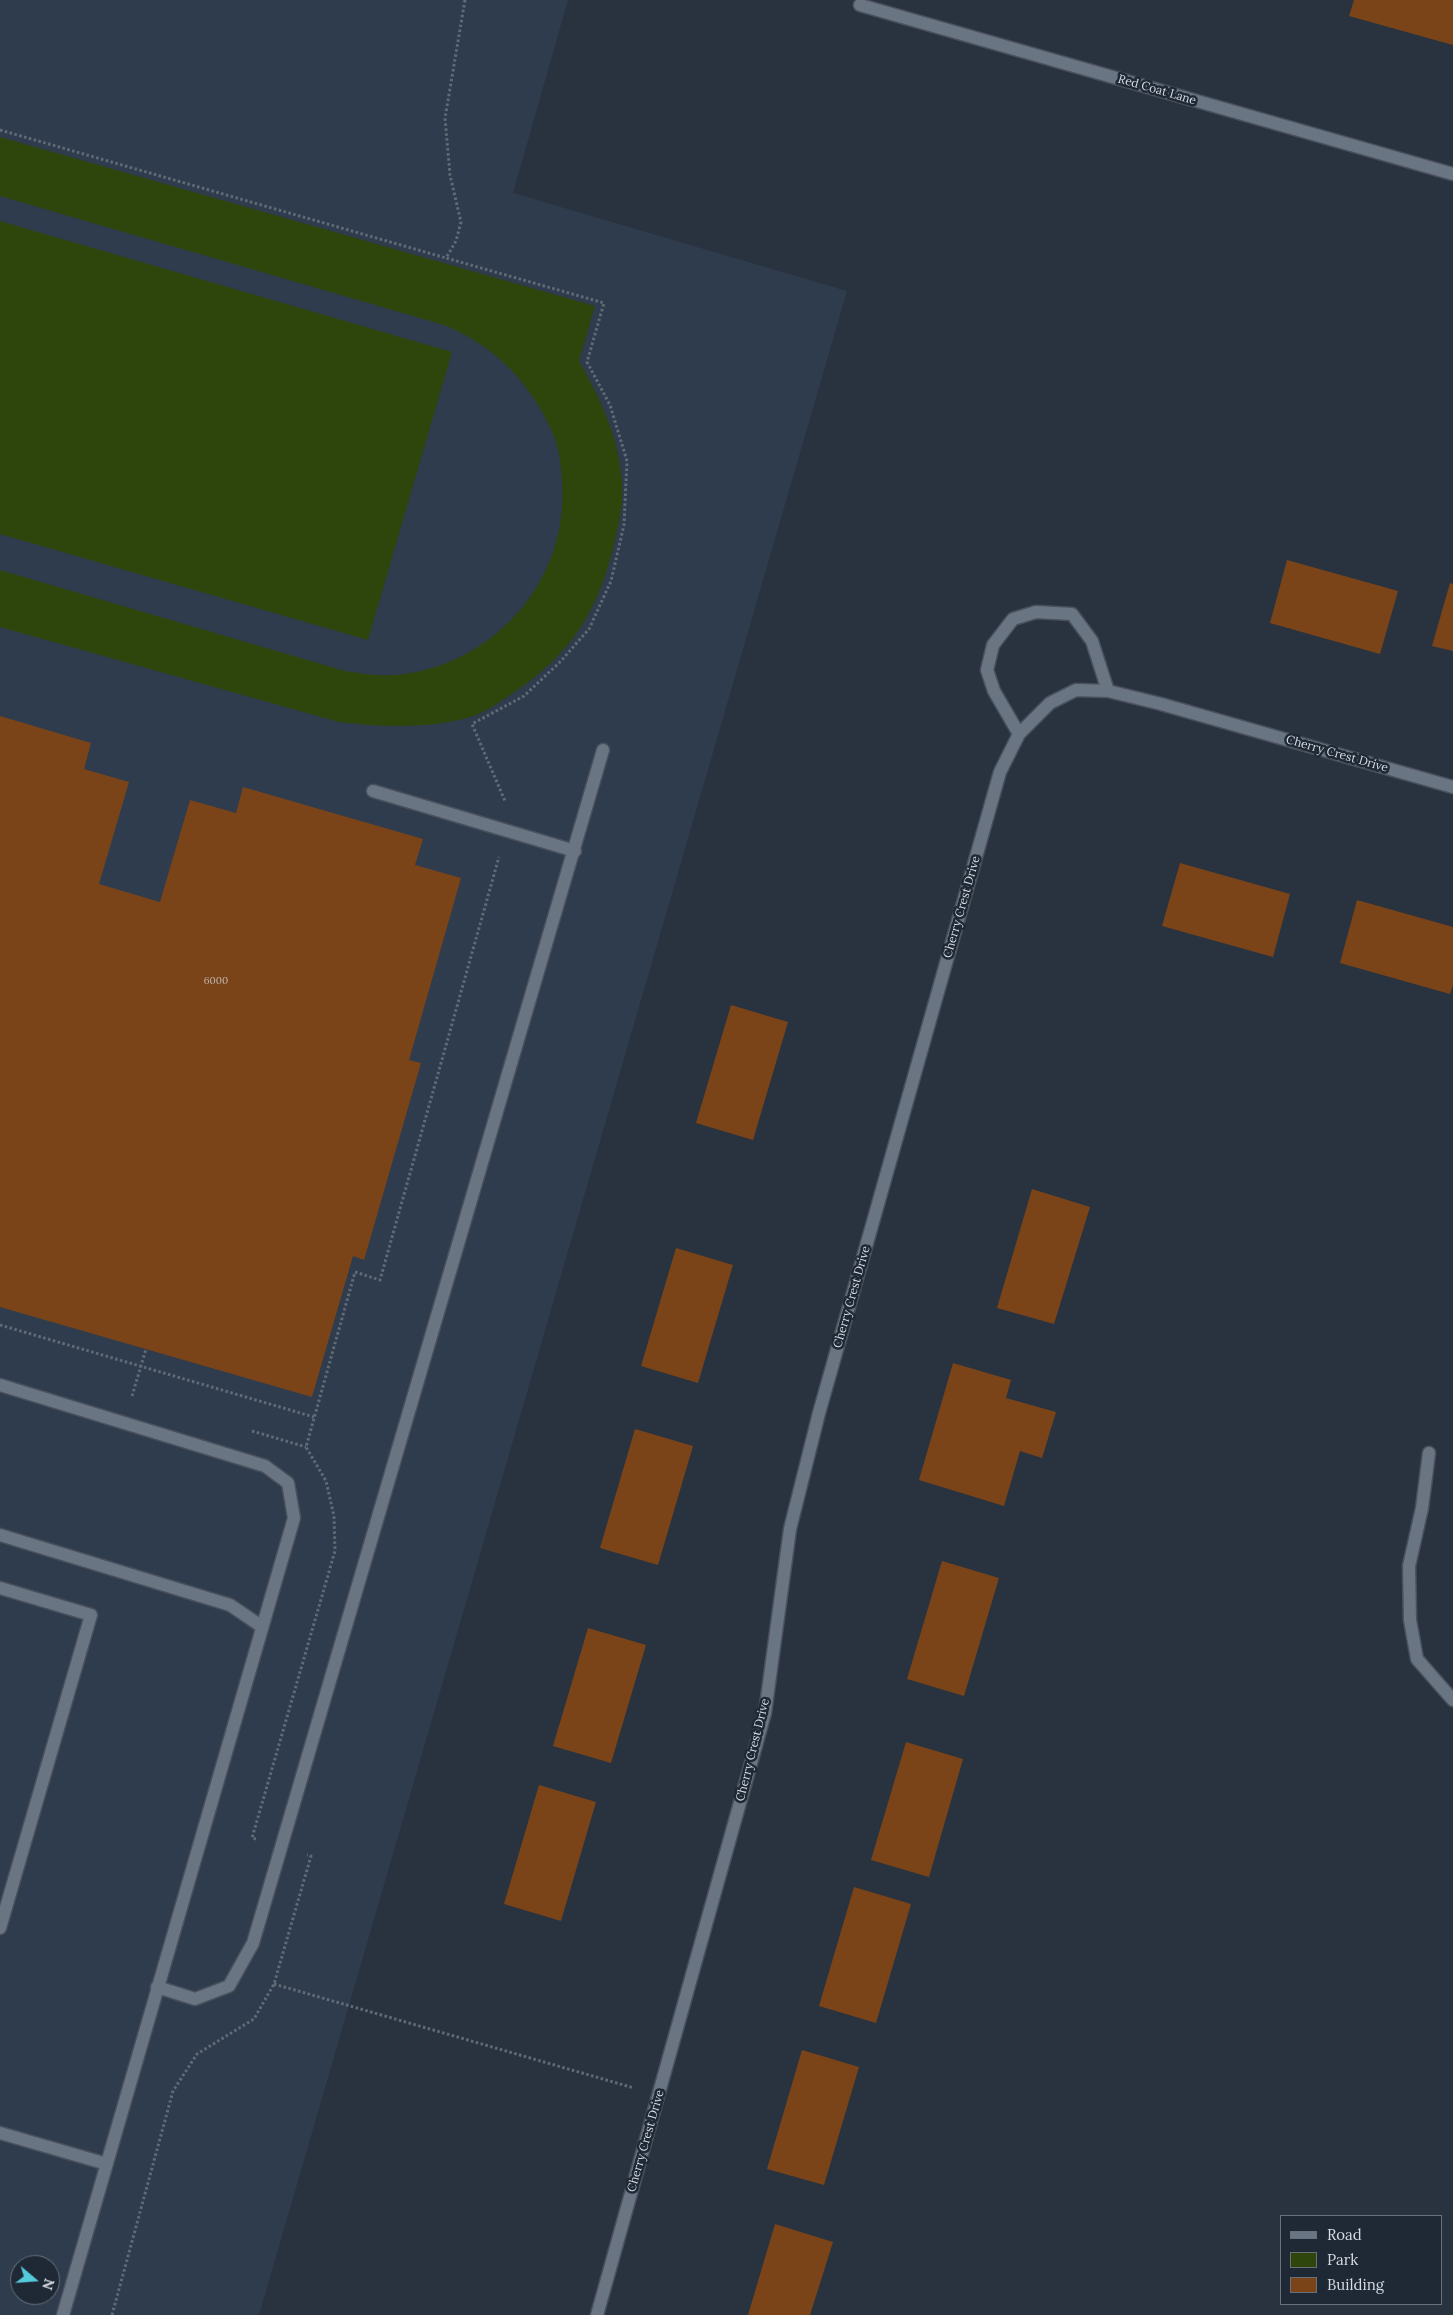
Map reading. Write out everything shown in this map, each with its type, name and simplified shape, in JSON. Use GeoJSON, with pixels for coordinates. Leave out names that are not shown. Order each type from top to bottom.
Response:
{"type":"FeatureCollection","features":[{"type":"Feature","properties":{"kind":"street","name":"Red Coat Lane"},"geometry":{"type":"LineString","coordinates":[[860,6],[1453,174]]}},
{"type":"Feature","properties":{"kind":"street"},"geometry":{"type":"LineString","coordinates":[[1019,734],[994,691],[987,670],[993,645],[1013,619],[1036,612],[1072,614],[1092,641],[1108,691]]}},
{"type":"Feature","properties":{"kind":"street","name":"Cherry Crest Drive"},"geometry":{"type":"LineString","coordinates":[[597,2315],[765,1713],[790,1529],[820,1413],[1000,772],[1019,734],[1050,703],[1076,690],[1108,691],[1162,704],[1453,787]]}},
{"type":"Feature","properties":{"kind":"street"},"geometry":{"type":"LineString","coordinates":[[157,1987],[195,1999],[229,1986],[253,1943],[603,750]]}},
{"type":"Feature","properties":{"kind":"street"},"geometry":{"type":"LineString","coordinates":[[373,790],[574,851]]}},
{"type":"Feature","properties":{"kind":"street"},"geometry":{"type":"LineString","coordinates":[[0,1386],[264,1466],[288,1483],[294,1518],[261,1626],[63,2315]]}},
{"type":"Feature","properties":{"kind":"street"},"geometry":{"type":"LineString","coordinates":[[1429,1453],[1422,1508],[1409,1566],[1410,1620],[1417,1659],[1453,1700]]}},
{"type":"Feature","properties":{"kind":"street"},"geometry":{"type":"LineString","coordinates":[[0,1535],[230,1605],[261,1626]]}},
{"type":"Feature","properties":{"kind":"street"},"geometry":{"type":"LineString","coordinates":[[0,1588],[91,1614],[0,1928]]}},
{"type":"Feature","properties":{"kind":"street"},"geometry":{"type":"LineString","coordinates":[[0,2133],[107,2164]]}},
{"type":"Feature","properties":{"kind":"path"},"geometry":{"type":"LineString","coordinates":[[446,258],[456,241],[461,222],[450,175],[445,118],[465,0]]}},
{"type":"Feature","properties":{"kind":"path"},"geometry":{"type":"LineString","coordinates":[[0,130],[604,303],[587,362],[610,405],[627,461],[622,534],[611,581],[589,629],[560,662],[524,696],[472,724],[506,804],[498,865],[380,1280],[355,1272],[306,1447],[326,1481],[334,1516],[335,1551],[252,1838],[311,1856],[274,1984],[254,2019],[197,2054],[173,2091],[112,2315]]}},
{"type":"Feature","properties":{"kind":"path"},"geometry":{"type":"LineString","coordinates":[[0,1325],[314,1417]]}},
{"type":"Feature","properties":{"kind":"path"},"geometry":{"type":"LineString","coordinates":[[125,1424],[146,1349]]}},
{"type":"Feature","properties":{"kind":"path"},"geometry":{"type":"LineString","coordinates":[[274,1984],[659,2095]]}},
{"type":"Feature","properties":{"kind":"shaded area"},"geometry":{"type":"Polygon","coordinates":[[[0,0],[568,0],[513,193],[847,291],[259,2315],[0,2315],[0,0]]]}},
{"type":"Feature","properties":{"kind":"green space"},"geometry":{"type":"Polygon","coordinates":[[[0,137],[595,306],[579,361],[601,404],[617,449],[622,481],[622,505],[614,544],[600,590],[590,611],[566,647],[533,678],[503,700],[479,714],[436,724],[387,726],[339,722],[0,627],[0,570],[345,671],[375,675],[397,675],[439,666],[470,652],[497,633],[521,609],[540,581],[554,551],[561,518],[562,483],[556,440],[531,394],[507,366],[462,333],[444,325],[0,196],[0,137]]]}},
{"type":"Feature","properties":{"kind":"green space"},"geometry":{"type":"Polygon","coordinates":[[[0,221],[452,352],[368,640],[0,534],[0,221]]]}},
{"type":"Feature","properties":{"kind":"building"},"geometry":{"type":"Polygon","coordinates":[[[1354,0],[1453,0],[1453,45],[1349,16],[1354,0]]]}},
{"type":"Feature","properties":{"kind":"building"},"geometry":{"type":"Polygon","coordinates":[[[1287,560],[1398,591],[1380,654],[1270,623],[1287,560]]]}},
{"type":"Feature","properties":{"kind":"building"},"geometry":{"type":"Polygon","coordinates":[[[1450,583],[1453,584],[1453,651],[1432,646],[1450,583]]]}},
{"type":"Feature","properties":{"kind":"building"},"geometry":{"type":"Polygon","coordinates":[[[0,716],[91,743],[84,769],[129,782],[99,884],[160,902],[190,800],[236,813],[243,787],[423,839],[415,865],[461,878],[409,1060],[421,1063],[364,1260],[353,1256],[312,1397],[0,1307],[0,716]]]}},
{"type":"Feature","properties":{"kind":"building"},"geometry":{"type":"Polygon","coordinates":[[[1180,863],[1290,894],[1273,957],[1162,926],[1180,863]]]}},
{"type":"Feature","properties":{"kind":"building"},"geometry":{"type":"Polygon","coordinates":[[[1357,900],[1453,927],[1453,985],[1450,994],[1340,963],[1357,900]]]}},
{"type":"Feature","properties":{"kind":"building"},"geometry":{"type":"Polygon","coordinates":[[[731,1005],[788,1022],[753,1140],[696,1123],[731,1005]]]}},
{"type":"Feature","properties":{"kind":"building"},"geometry":{"type":"Polygon","coordinates":[[[1032,1189],[1090,1207],[1054,1324],[997,1308],[1032,1189]]]}},
{"type":"Feature","properties":{"kind":"building"},"geometry":{"type":"Polygon","coordinates":[[[676,1248],[733,1265],[698,1383],[641,1366],[676,1248]]]}},
{"type":"Feature","properties":{"kind":"building"},"geometry":{"type":"Polygon","coordinates":[[[953,1363],[1011,1380],[1006,1398],[1056,1412],[1042,1458],[1020,1451],[1004,1506],[919,1480],[953,1363]]]}},
{"type":"Feature","properties":{"kind":"building"},"geometry":{"type":"Polygon","coordinates":[[[635,1429],[693,1446],[658,1565],[600,1548],[635,1429]]]}},
{"type":"Feature","properties":{"kind":"building"},"geometry":{"type":"Polygon","coordinates":[[[942,1561],[999,1578],[964,1696],[907,1679],[942,1561]]]}},
{"type":"Feature","properties":{"kind":"building"},"geometry":{"type":"Polygon","coordinates":[[[588,1628],[646,1645],[611,1763],[553,1746],[588,1628]]]}},
{"type":"Feature","properties":{"kind":"building"},"geometry":{"type":"Polygon","coordinates":[[[906,1742],[963,1759],[929,1877],[871,1860],[906,1742]]]}},
{"type":"Feature","properties":{"kind":"building"},"geometry":{"type":"Polygon","coordinates":[[[539,1785],[596,1802],[561,1921],[504,1904],[539,1785]]]}},
{"type":"Feature","properties":{"kind":"building"},"geometry":{"type":"Polygon","coordinates":[[[854,1887],[911,1904],[876,2023],[819,2006],[854,1887]]]}},
{"type":"Feature","properties":{"kind":"building"},"geometry":{"type":"Polygon","coordinates":[[[802,2050],[859,2067],[824,2185],[767,2169],[802,2050]]]}},
{"type":"Feature","properties":{"kind":"building"},"geometry":{"type":"Polygon","coordinates":[[[775,2224],[833,2242],[810,2315],[748,2315],[775,2224]]]}}]}
